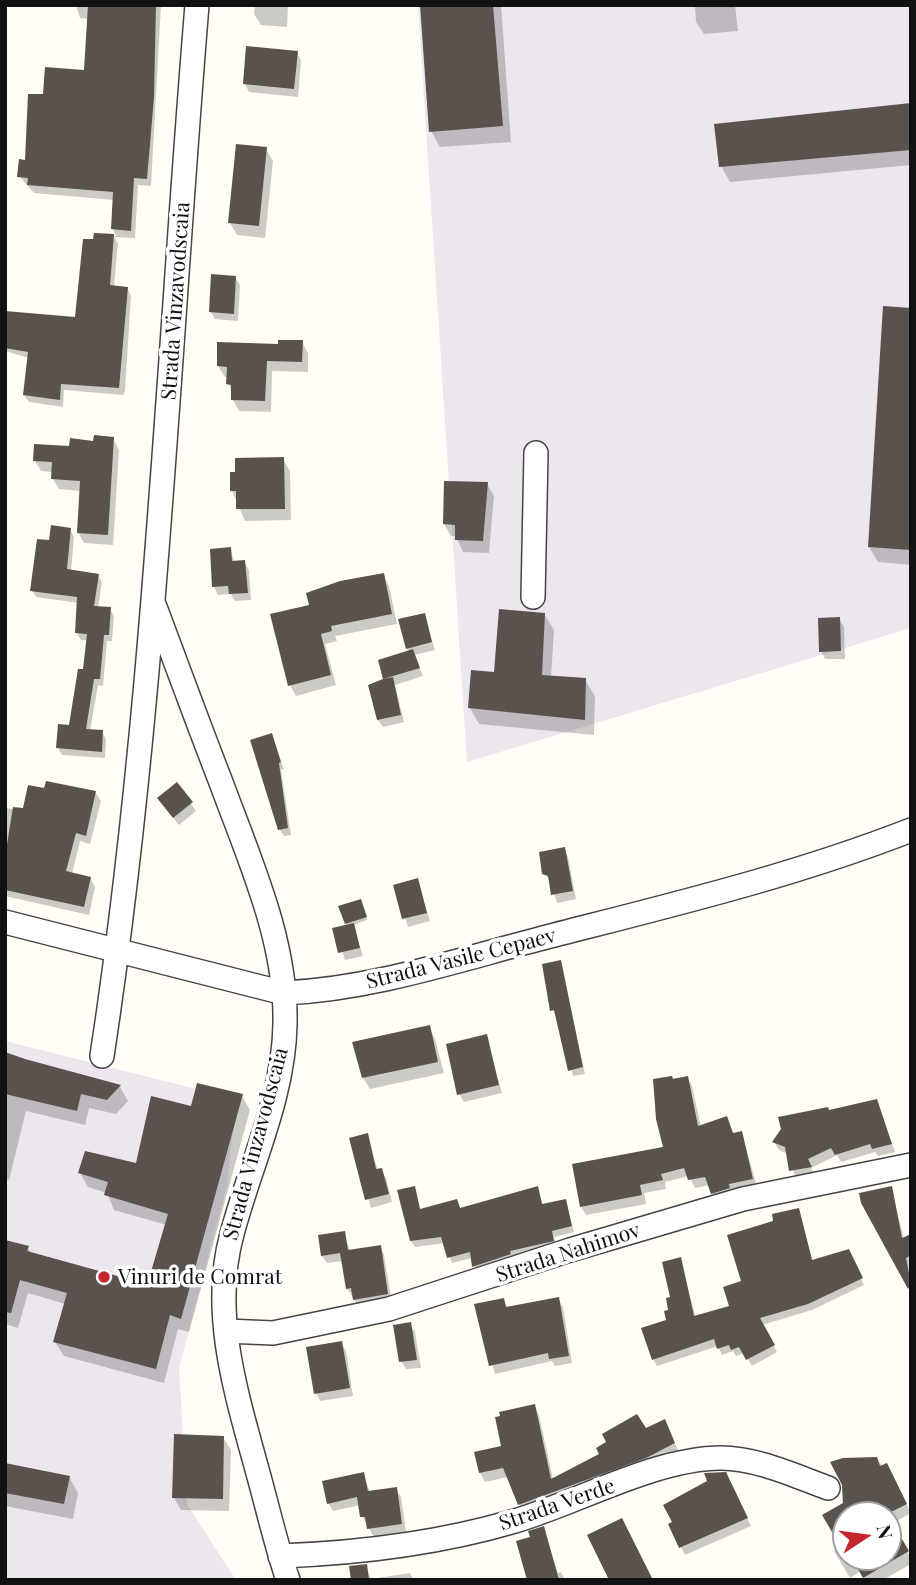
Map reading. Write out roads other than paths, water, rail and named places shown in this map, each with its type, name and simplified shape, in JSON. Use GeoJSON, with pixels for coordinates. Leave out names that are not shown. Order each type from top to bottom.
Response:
{"type":"FeatureCollection","features":[{"type":"Feature","properties":{"kind":"street","name":"Strada Vinzavodscaia"},"geometry":{"type":"LineString","coordinates":[[102,1056],[118,948],[149,650],[197,5]]}},
{"type":"Feature","properties":{"kind":"street"},"geometry":{"type":"LineString","coordinates":[[533,597],[537,453]]}},
{"type":"Feature","properties":{"kind":"street","name":"Strada Vinzavodscaia"},"geometry":{"type":"LineString","coordinates":[[152,597],[254,871],[275,941],[284,993],[285,1026],[281,1066],[263,1138],[231,1236],[224,1286],[226,1331],[238,1399],[288,1580]]}},
{"type":"Feature","properties":{"kind":"street","name":"Strada Vasile Cepaev"},"geometry":{"type":"LineString","coordinates":[[5,922],[118,948],[284,993],[361,984],[581,929],[798,869],[911,830]]}},
{"type":"Feature","properties":{"kind":"street","name":"Strada Nahimov"},"geometry":{"type":"LineString","coordinates":[[226,1331],[273,1333],[389,1308],[570,1250],[743,1199],[911,1165]]}},
{"type":"Feature","properties":{"kind":"street","name":"Strada Verde"},"geometry":{"type":"LineString","coordinates":[[280,1556],[360,1553],[434,1542],[515,1521],[689,1460],[737,1460],[828,1488]]}},
{"type":"Feature","properties":{"kind":"place","name":"Vinuri de Comrat"},"geometry":{"type":"Point","coordinates":[104,1277]}}]}
